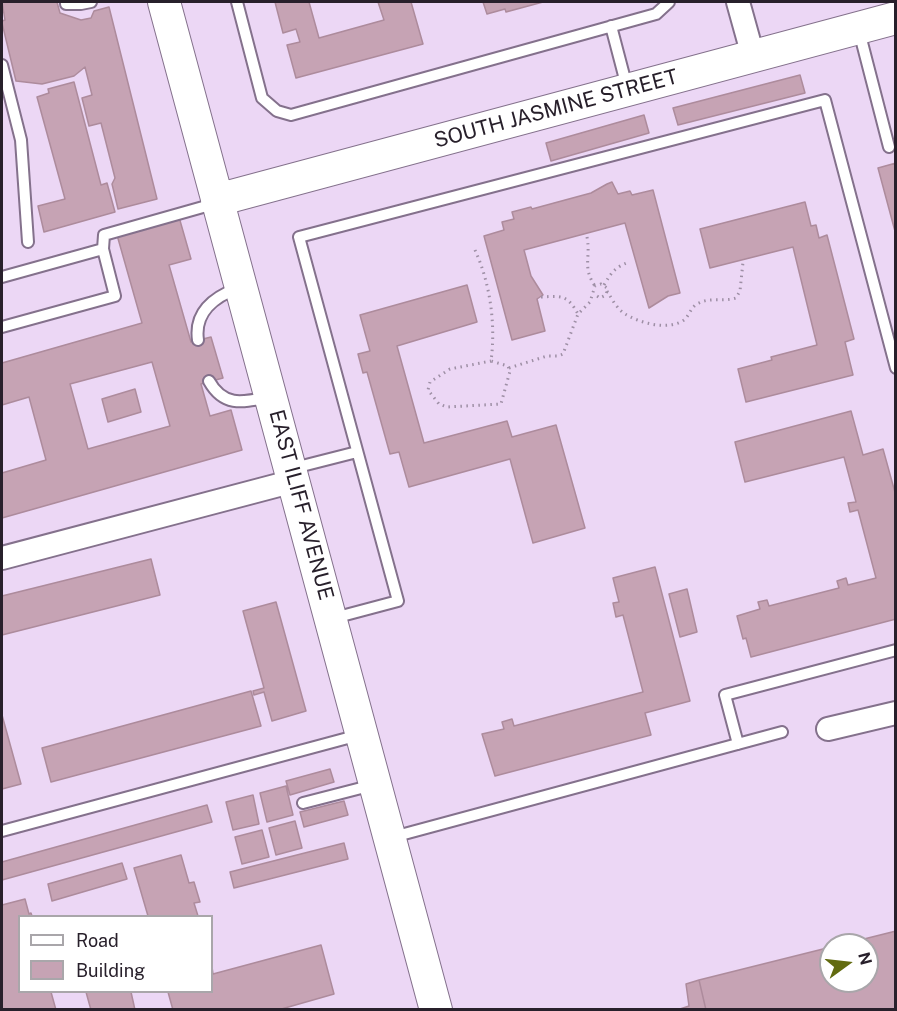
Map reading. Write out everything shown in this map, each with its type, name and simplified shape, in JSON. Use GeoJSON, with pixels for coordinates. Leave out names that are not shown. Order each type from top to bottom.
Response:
{"type":"FeatureCollection","features":[{"type":"Feature","properties":{"kind":"street","name":"EAST ILIFF AVENUE"},"geometry":{"type":"LineString","coordinates":[[164,2],[436,1010]]}},
{"type":"Feature","properties":{"kind":"street"},"geometry":{"type":"LineString","coordinates":[[738,2],[753,56]]}},
{"type":"Feature","properties":{"kind":"street","name":"SOUTH JASMINE STREET"},"geometry":{"type":"LineString","coordinates":[[217,200],[896,18]]}},
{"type":"Feature","properties":{"kind":"street"},"geometry":{"type":"LineString","coordinates":[[2,558],[293,475]]}},
{"type":"Feature","properties":{"kind":"street"},"geometry":{"type":"LineString","coordinates":[[828,729],[896,713]]}},
{"type":"Feature","properties":{"kind":"lane"},"geometry":{"type":"LineString","coordinates":[[66,2],[66,4],[91,2]]}},
{"type":"Feature","properties":{"kind":"lane"},"geometry":{"type":"LineString","coordinates":[[237,2],[262,98],[277,111],[291,115],[656,14],[669,2]]}},
{"type":"Feature","properties":{"kind":"lane"},"geometry":{"type":"LineString","coordinates":[[611,26],[628,90]]}},
{"type":"Feature","properties":{"kind":"lane"},"geometry":{"type":"LineString","coordinates":[[858,28],[890,147]]}},
{"type":"Feature","properties":{"kind":"lane"},"geometry":{"type":"LineString","coordinates":[[2,65],[21,140],[28,242]]}},
{"type":"Feature","properties":{"kind":"lane"},"geometry":{"type":"LineString","coordinates":[[331,619],[398,601],[299,237],[825,99],[896,368]]}},
{"type":"Feature","properties":{"kind":"lane"},"geometry":{"type":"LineString","coordinates":[[2,327],[115,296],[103,249],[104,235],[203,207],[217,200]]}},
{"type":"Feature","properties":{"kind":"lane"},"geometry":{"type":"LineString","coordinates":[[2,277],[103,249]]}},
{"type":"Feature","properties":{"kind":"lane"},"geometry":{"type":"LineString","coordinates":[[198,340],[199,318],[207,305],[221,294],[241,287]]}},
{"type":"Feature","properties":{"kind":"lane"},"geometry":{"type":"LineString","coordinates":[[209,381],[215,392],[227,399],[241,402],[271,397]]}},
{"type":"Feature","properties":{"kind":"lane"},"geometry":{"type":"LineString","coordinates":[[293,475],[357,452]]}},
{"type":"Feature","properties":{"kind":"lane"},"geometry":{"type":"LineString","coordinates":[[738,744],[725,695],[896,650]]}},
{"type":"Feature","properties":{"kind":"lane"},"geometry":{"type":"LineString","coordinates":[[390,838],[782,732]]}},
{"type":"Feature","properties":{"kind":"lane"},"geometry":{"type":"LineString","coordinates":[[2,831],[363,735]]}},
{"type":"Feature","properties":{"kind":"lane"},"geometry":{"type":"LineString","coordinates":[[303,803],[376,784]]}},
{"type":"Feature","properties":{"kind":"path"},"geometry":{"type":"LineString","coordinates":[[509,368],[501,404],[495,406],[447,407],[439,404],[428,390],[430,382],[450,369],[491,361],[509,368],[547,356],[563,354],[578,314],[585,309],[594,294],[595,286],[586,268],[589,247],[586,237]]}},
{"type":"Feature","properties":{"kind":"path"},"geometry":{"type":"LineString","coordinates":[[475,250],[482,267],[490,304],[493,345],[491,361]]}},
{"type":"Feature","properties":{"kind":"path"},"geometry":{"type":"LineString","coordinates":[[604,285],[612,271],[629,262]]}},
{"type":"Feature","properties":{"kind":"path"},"geometry":{"type":"LineString","coordinates":[[604,285],[625,314],[652,324],[669,325],[686,319],[693,307],[702,301],[736,298],[740,291],[743,262]]}},
{"type":"Feature","properties":{"kind":"path"},"geometry":{"type":"LineString","coordinates":[[595,286],[604,285]]}},
{"type":"Feature","properties":{"kind":"path"},"geometry":{"type":"LineString","coordinates":[[594,294],[600,298],[606,295],[607,291]]}},
{"type":"Feature","properties":{"kind":"path"},"geometry":{"type":"LineString","coordinates":[[541,297],[563,296],[568,299],[578,314]]}},
{"type":"Feature","properties":{"kind":"building"},"geometry":{"type":"Polygon","coordinates":[[[2,2],[57,2],[60,13],[81,20],[91,18],[94,11],[109,7],[157,199],[118,209],[112,184],[115,178],[101,123],[89,126],[82,98],[92,95],[85,67],[74,76],[42,84],[16,81],[2,23],[5,20],[2,2]]]}},
{"type":"Feature","properties":{"kind":"building"},"geometry":{"type":"Polygon","coordinates":[[[275,2],[309,2],[319,38],[384,20],[378,2],[411,2],[423,44],[296,78],[287,45],[300,42],[296,29],[283,33],[275,2]]]}},
{"type":"Feature","properties":{"kind":"building"},"geometry":{"type":"Polygon","coordinates":[[[483,2],[543,2],[506,12],[505,9],[487,14],[483,2]]]}},
{"type":"Feature","properties":{"kind":"building"},"geometry":{"type":"Polygon","coordinates":[[[800,75],[805,93],[678,125],[673,108],[800,75]]]}},
{"type":"Feature","properties":{"kind":"building"},"geometry":{"type":"Polygon","coordinates":[[[74,82],[101,185],[107,183],[115,212],[44,232],[38,206],[65,199],[37,97],[49,93],[48,89],[74,82]]]}},
{"type":"Feature","properties":{"kind":"building"},"geometry":{"type":"Polygon","coordinates":[[[644,115],[649,133],[551,161],[546,143],[644,115]]]}},
{"type":"Feature","properties":{"kind":"building"},"geometry":{"type":"Polygon","coordinates":[[[896,163],[896,235],[878,168],[896,163]]]}},
{"type":"Feature","properties":{"kind":"building"},"geometry":{"type":"Polygon","coordinates":[[[612,182],[618,194],[630,191],[632,195],[653,190],[680,293],[668,296],[649,308],[625,223],[524,250],[531,276],[543,295],[537,299],[545,331],[512,340],[484,236],[504,230],[502,222],[514,219],[512,212],[591,193],[612,182]]]}},
{"type":"Feature","properties":{"kind":"building"},"geometry":{"type":"Polygon","coordinates":[[[805,202],[811,226],[816,225],[819,238],[827,235],[854,339],[845,342],[853,375],[746,402],[738,369],[772,360],[771,357],[817,345],[793,247],[710,268],[700,229],[805,202]]]}},
{"type":"Feature","properties":{"kind":"building"},"geometry":{"type":"Polygon","coordinates":[[[179,217],[191,259],[169,265],[191,342],[211,337],[223,378],[201,384],[210,416],[231,410],[242,450],[2,518],[2,473],[46,460],[29,397],[2,405],[2,363],[142,323],[117,235],[179,217]],[[152,362],[70,384],[88,449],[170,426],[152,362]]]}},
{"type":"Feature","properties":{"kind":"building"},"geometry":{"type":"Polygon","coordinates":[[[467,285],[477,322],[397,346],[424,443],[507,421],[512,437],[556,425],[585,528],[533,543],[510,459],[409,487],[399,452],[390,454],[367,372],[363,373],[358,354],[370,351],[360,315],[467,285]]]}},
{"type":"Feature","properties":{"kind":"building"},"geometry":{"type":"Polygon","coordinates":[[[135,389],[141,412],[108,422],[102,399],[135,389]]]}},
{"type":"Feature","properties":{"kind":"building"},"geometry":{"type":"Polygon","coordinates":[[[851,411],[863,455],[883,449],[896,496],[896,619],[751,657],[737,616],[760,609],[758,602],[767,600],[769,606],[839,588],[837,581],[846,578],[848,585],[876,578],[858,510],[850,512],[848,503],[856,502],[844,457],[745,482],[735,442],[851,411]]]}},
{"type":"Feature","properties":{"kind":"building"},"geometry":{"type":"Polygon","coordinates":[[[151,559],[160,595],[2,635],[2,596],[151,559]]]}},
{"type":"Feature","properties":{"kind":"building"},"geometry":{"type":"Polygon","coordinates":[[[655,567],[690,701],[645,713],[651,735],[495,776],[482,734],[504,729],[502,722],[512,719],[514,726],[643,692],[623,615],[616,617],[613,603],[619,602],[613,578],[655,567]]]}},
{"type":"Feature","properties":{"kind":"building"},"geometry":{"type":"Polygon","coordinates":[[[687,589],[697,632],[680,637],[669,594],[687,589]]]}},
{"type":"Feature","properties":{"kind":"building"},"geometry":{"type":"Polygon","coordinates":[[[276,602],[306,711],[272,721],[264,692],[254,695],[253,691],[264,688],[243,611],[276,602]]]}},
{"type":"Feature","properties":{"kind":"building"},"geometry":{"type":"Polygon","coordinates":[[[251,691],[261,726],[51,782],[42,748],[251,691]]]}},
{"type":"Feature","properties":{"kind":"building"},"geometry":{"type":"Polygon","coordinates":[[[2,715],[21,784],[2,789],[2,715]]]}},
{"type":"Feature","properties":{"kind":"building"},"geometry":{"type":"Polygon","coordinates":[[[330,769],[334,782],[290,795],[286,781],[330,769]]]}},
{"type":"Feature","properties":{"kind":"building"},"geometry":{"type":"Polygon","coordinates":[[[286,786],[293,815],[267,822],[260,793],[286,786]]]}},
{"type":"Feature","properties":{"kind":"building"},"geometry":{"type":"Polygon","coordinates":[[[253,795],[259,824],[233,830],[226,802],[253,795]]]}},
{"type":"Feature","properties":{"kind":"building"},"geometry":{"type":"Polygon","coordinates":[[[344,801],[348,815],[304,827],[300,812],[344,801]]]}},
{"type":"Feature","properties":{"kind":"building"},"geometry":{"type":"Polygon","coordinates":[[[207,805],[212,822],[2,880],[2,862],[207,805]]]}},
{"type":"Feature","properties":{"kind":"building"},"geometry":{"type":"Polygon","coordinates":[[[295,821],[302,848],[276,855],[269,828],[295,821]]]}},
{"type":"Feature","properties":{"kind":"building"},"geometry":{"type":"Polygon","coordinates":[[[262,830],[269,857],[242,864],[235,837],[262,830]]]}},
{"type":"Feature","properties":{"kind":"building"},"geometry":{"type":"Polygon","coordinates":[[[344,843],[348,859],[234,888],[230,872],[344,843]]]}},
{"type":"Feature","properties":{"kind":"building"},"geometry":{"type":"Polygon","coordinates":[[[181,855],[189,883],[194,882],[200,902],[194,903],[198,915],[148,915],[134,868],[181,855]]]}},
{"type":"Feature","properties":{"kind":"building"},"geometry":{"type":"Polygon","coordinates":[[[122,863],[127,879],[52,901],[48,884],[122,863]]]}},
{"type":"Feature","properties":{"kind":"building"},"geometry":{"type":"Polygon","coordinates":[[[25,899],[29,914],[32,915],[18,915],[18,993],[51,993],[56,1010],[2,1010],[2,905],[25,899]]]}},
{"type":"Feature","properties":{"kind":"building"},"geometry":{"type":"Polygon","coordinates":[[[896,931],[896,1010],[706,1010],[699,980],[819,950],[819,993],[879,993],[879,935],[896,931]]]}},
{"type":"Feature","properties":{"kind":"building"},"geometry":{"type":"Polygon","coordinates":[[[321,945],[334,994],[278,1010],[173,1010],[168,993],[213,993],[213,974],[321,945]]]}},
{"type":"Feature","properties":{"kind":"building"},"geometry":{"type":"Polygon","coordinates":[[[699,980],[706,1010],[677,1010],[689,1006],[686,984],[699,980]]]}},
{"type":"Feature","properties":{"kind":"building"},"geometry":{"type":"Polygon","coordinates":[[[86,993],[131,993],[135,1010],[91,1010],[86,993]]]}}]}
